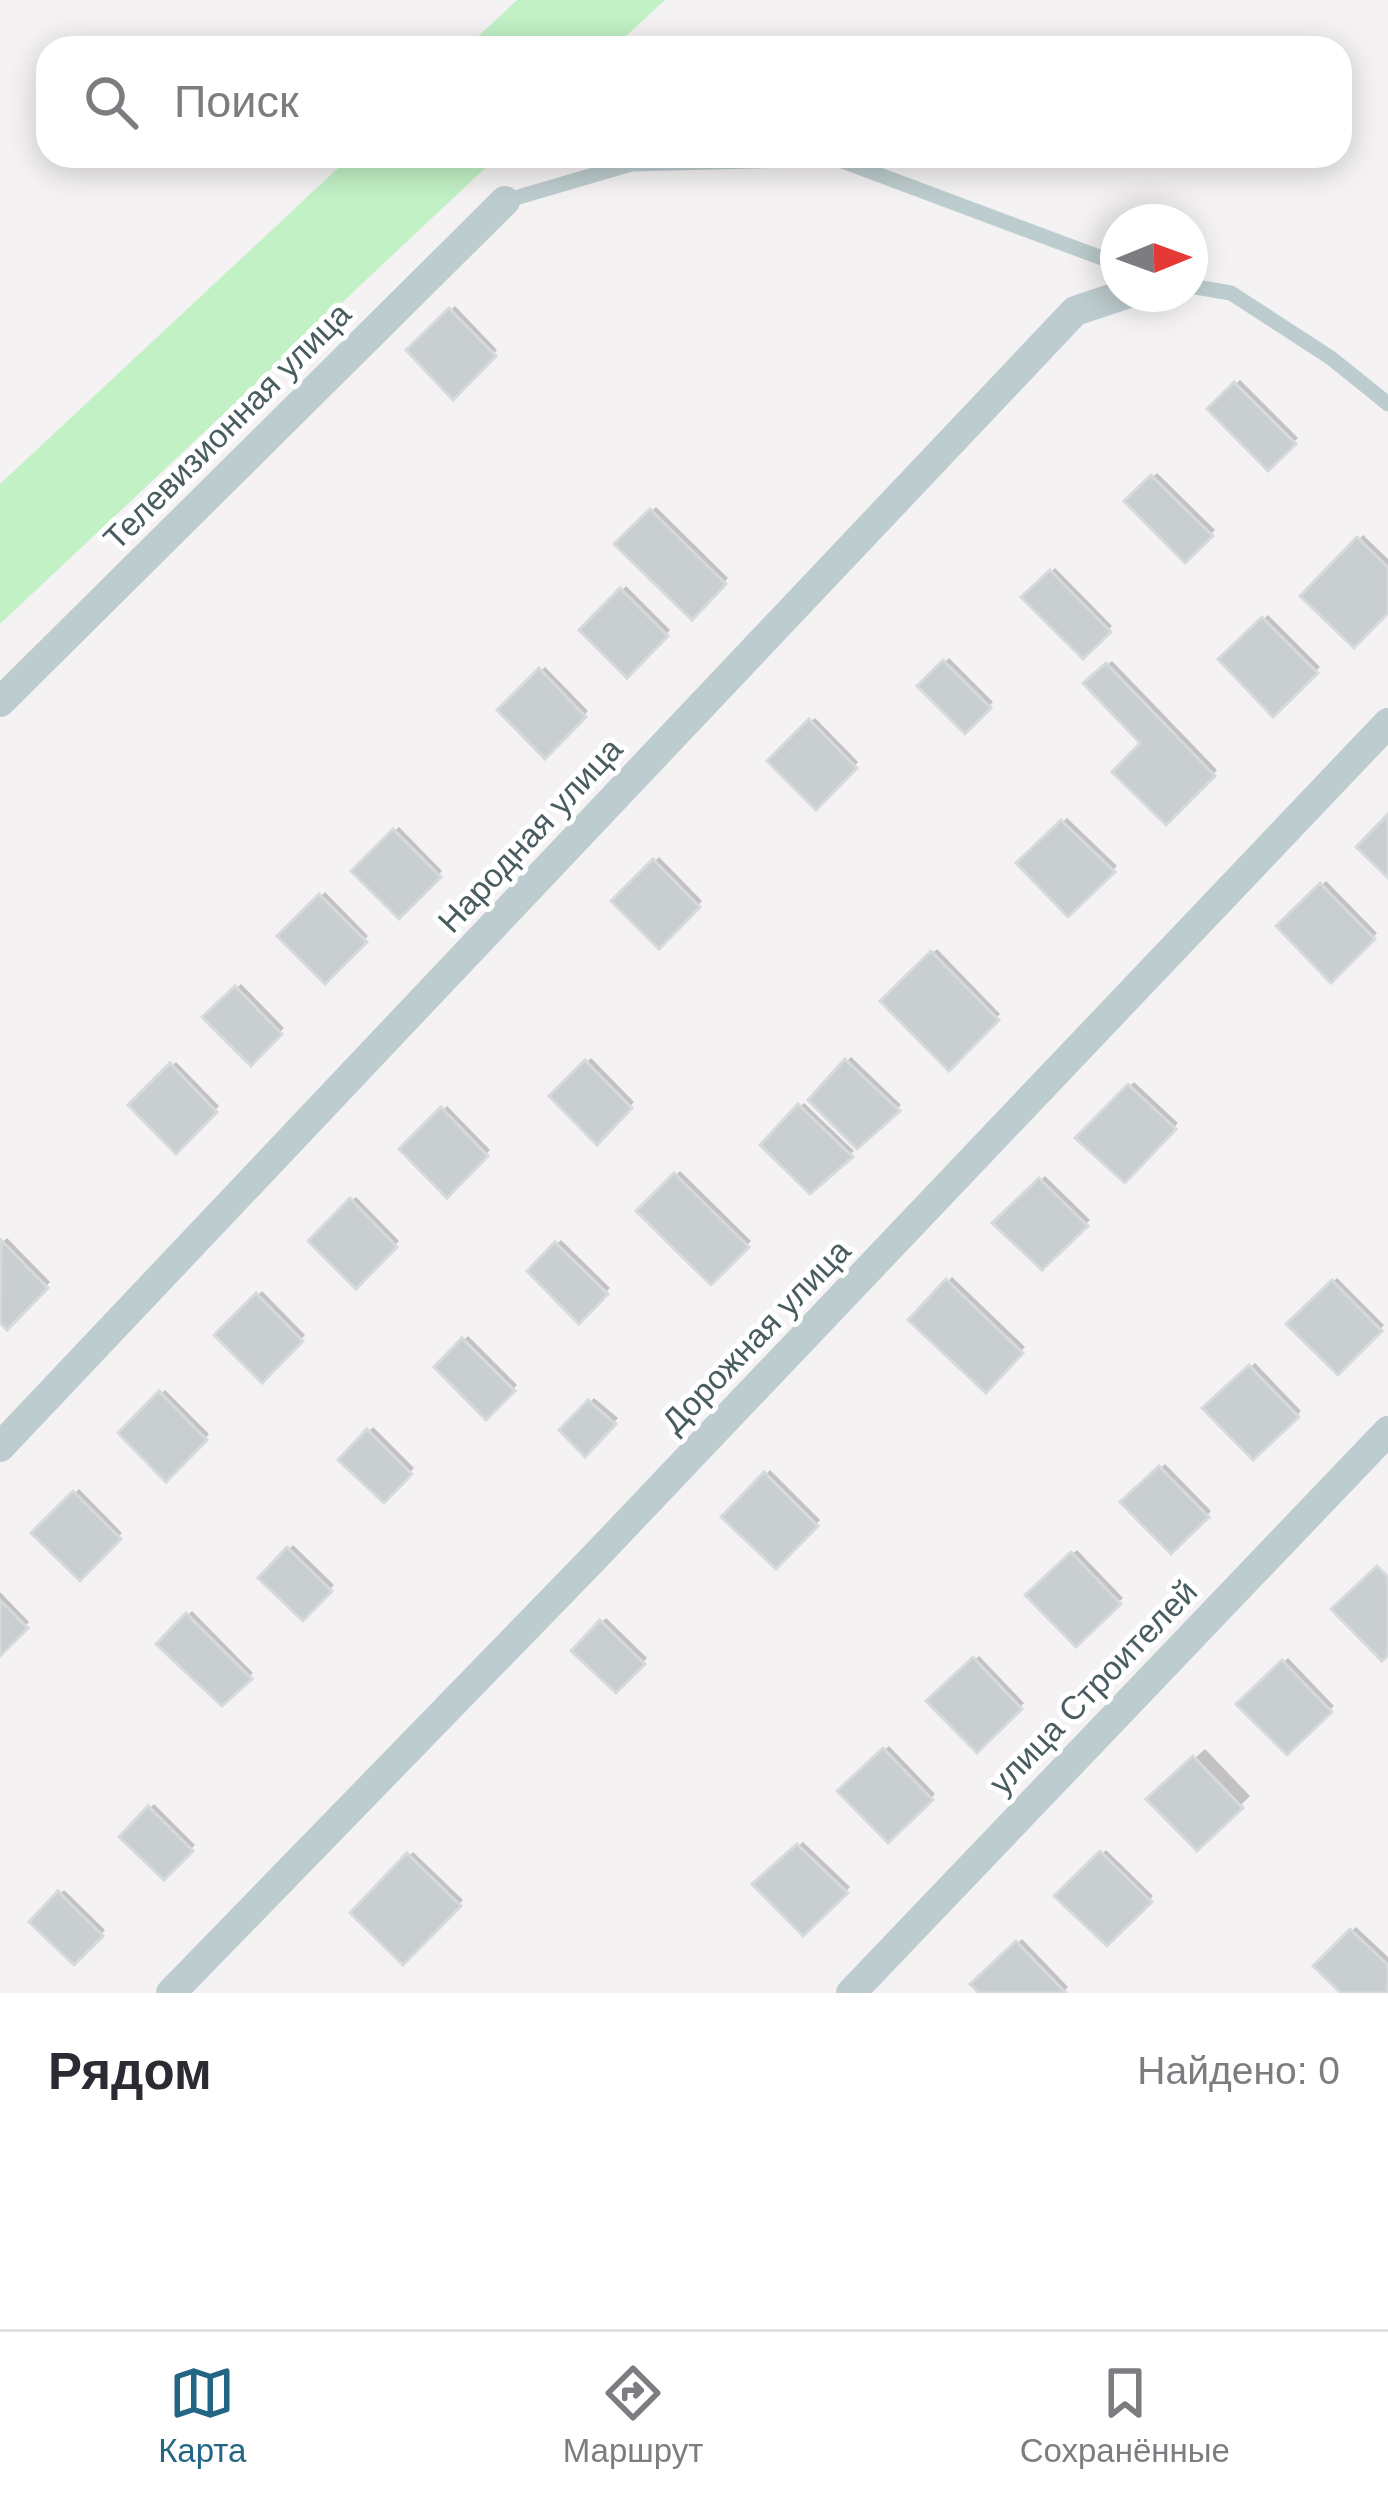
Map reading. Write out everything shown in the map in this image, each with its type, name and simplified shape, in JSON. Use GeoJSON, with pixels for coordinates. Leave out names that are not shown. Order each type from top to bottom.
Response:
{"type":"FeatureCollection","features":[{"type":"Feature","properties":{"kind":"street","name":"Телевизионная улица"},"geometry":{"type":"LineString","coordinates":[[0,702],[505,201]]}},
{"type":"Feature","properties":{"kind":"street","name":"Народная улица"},"geometry":{"type":"LineString","coordinates":[[0,1447],[1075,311],[1100,303]]}},
{"type":"Feature","properties":{"kind":"street","name":"Дорожная улица"},"geometry":{"type":"LineString","coordinates":[[171,1993],[591,1561],[1388,723]]}},
{"type":"Feature","properties":{"kind":"street","name":"улица Строителей"},"geometry":{"type":"LineString","coordinates":[[851,1993],[1388,1431]]}},
{"type":"Feature","properties":{"kind":"lane"},"geometry":{"type":"LineString","coordinates":[[505,201],[617,168]]}},
{"type":"Feature","properties":{"kind":"lane"},"geometry":{"type":"LineString","coordinates":[[861,168],[1100,257]]}},
{"type":"Feature","properties":{"kind":"lane"},"geometry":{"type":"LineString","coordinates":[[1208,289],[1231,293],[1330,358],[1388,404]]}},
{"type":"Feature","properties":{"kind":"green space"},"geometry":{"type":"Polygon","coordinates":[[[517,0],[665,0],[626,36],[479,36],[517,0]]]}},
{"type":"Feature","properties":{"kind":"green space"},"geometry":{"type":"Polygon","coordinates":[[[338,168],[485,168],[0,624],[0,484],[338,168]]]}},
{"type":"Feature","properties":{"kind":"building"},"geometry":{"type":"Polygon","coordinates":[[[449,308],[496,356],[453,400],[406,350],[449,308]]]}},
{"type":"Feature","properties":{"kind":"building"},"geometry":{"type":"Polygon","coordinates":[[[1234,382],[1296,444],[1268,471],[1207,409],[1234,382]]]}},
{"type":"Feature","properties":{"kind":"building"},"geometry":{"type":"Polygon","coordinates":[[[1151,475],[1213,536],[1185,563],[1124,501],[1151,475]]]}},
{"type":"Feature","properties":{"kind":"building"},"geometry":{"type":"Polygon","coordinates":[[[650,509],[726,584],[692,620],[614,544],[650,509]]]}},
{"type":"Feature","properties":{"kind":"building"},"geometry":{"type":"Polygon","coordinates":[[[1357,537],[1388,567],[1388,613],[1354,648],[1300,596],[1357,537]]]}},
{"type":"Feature","properties":{"kind":"building"},"geometry":{"type":"Polygon","coordinates":[[[1050,570],[1111,632],[1083,659],[1021,597],[1050,570]]]}},
{"type":"Feature","properties":{"kind":"building"},"geometry":{"type":"Polygon","coordinates":[[[620,588],[668,636],[627,678],[579,630],[620,588]]]}},
{"type":"Feature","properties":{"kind":"building"},"geometry":{"type":"Polygon","coordinates":[[[1262,617],[1318,673],[1273,717],[1218,659],[1262,617]]]}},
{"type":"Feature","properties":{"kind":"building"},"geometry":{"type":"Polygon","coordinates":[[[943,660],[991,708],[965,734],[917,686],[943,660]]]}},
{"type":"Feature","properties":{"kind":"building"},"geometry":{"type":"Polygon","coordinates":[[[1106,663],[1215,776],[1166,825],[1112,772],[1140,743],[1083,683],[1106,663]]]}},
{"type":"Feature","properties":{"kind":"building"},"geometry":{"type":"Polygon","coordinates":[[[539,668],[586,717],[545,759],[497,710],[539,668]]]}},
{"type":"Feature","properties":{"kind":"building"},"geometry":{"type":"Polygon","coordinates":[[[809,719],[857,768],[816,810],[767,761],[809,719]]]}},
{"type":"Feature","properties":{"kind":"building"},"geometry":{"type":"Polygon","coordinates":[[[1388,814],[1388,878],[1356,847],[1388,814]]]}},
{"type":"Feature","properties":{"kind":"building"},"geometry":{"type":"Polygon","coordinates":[[[1061,820],[1115,872],[1068,917],[1016,863],[1061,820]]]}},
{"type":"Feature","properties":{"kind":"building"},"geometry":{"type":"Polygon","coordinates":[[[393,829],[441,877],[399,919],[351,871],[393,829]]]}},
{"type":"Feature","properties":{"kind":"building"},"geometry":{"type":"Polygon","coordinates":[[[653,859],[700,907],[659,949],[611,901],[653,859]]]}},
{"type":"Feature","properties":{"kind":"building"},"geometry":{"type":"Polygon","coordinates":[[[1320,883],[1375,939],[1331,983],[1276,926],[1320,883]]]}},
{"type":"Feature","properties":{"kind":"building"},"geometry":{"type":"Polygon","coordinates":[[[319,894],[367,942],[325,984],[277,936],[319,894]]]}},
{"type":"Feature","properties":{"kind":"building"},"geometry":{"type":"Polygon","coordinates":[[[931,951],[999,1020],[949,1071],[880,1001],[931,951]]]}},
{"type":"Feature","properties":{"kind":"building"},"geometry":{"type":"Polygon","coordinates":[[[235,986],[282,1034],[251,1066],[202,1017],[235,986]]]}},
{"type":"Feature","properties":{"kind":"building"},"geometry":{"type":"Polygon","coordinates":[[[845,1059],[900,1111],[857,1149],[808,1100],[845,1059]]]}},
{"type":"Feature","properties":{"kind":"building"},"geometry":{"type":"Polygon","coordinates":[[[585,1060],[632,1108],[597,1145],[549,1096],[585,1060]]]}},
{"type":"Feature","properties":{"kind":"building"},"geometry":{"type":"Polygon","coordinates":[[[170,1063],[217,1112],[176,1154],[128,1105],[170,1063]]]}},
{"type":"Feature","properties":{"kind":"building"},"geometry":{"type":"Polygon","coordinates":[[[1128,1084],[1176,1129],[1125,1183],[1075,1138],[1128,1084]]]}},
{"type":"Feature","properties":{"kind":"building"},"geometry":{"type":"Polygon","coordinates":[[[798,1104],[853,1157],[810,1194],[760,1145],[798,1104]]]}},
{"type":"Feature","properties":{"kind":"building"},"geometry":{"type":"Polygon","coordinates":[[[441,1107],[488,1156],[447,1198],[399,1149],[441,1107]]]}},
{"type":"Feature","properties":{"kind":"building"},"geometry":{"type":"Polygon","coordinates":[[[674,1173],[749,1247],[711,1285],[636,1211],[674,1173]]]}},
{"type":"Feature","properties":{"kind":"building"},"geometry":{"type":"Polygon","coordinates":[[[1039,1178],[1088,1226],[1042,1270],[992,1223],[1039,1178]]]}},
{"type":"Feature","properties":{"kind":"building"},"geometry":{"type":"Polygon","coordinates":[[[350,1198],[397,1247],[356,1289],[308,1241],[350,1198]]]}},
{"type":"Feature","properties":{"kind":"building"},"geometry":{"type":"Polygon","coordinates":[[[1,1240],[48,1288],[7,1330],[0,1323],[1,1240]]]}},
{"type":"Feature","properties":{"kind":"building"},"geometry":{"type":"Polygon","coordinates":[[[555,1242],[608,1294],[579,1324],[527,1271],[555,1242]]]}},
{"type":"Feature","properties":{"kind":"building"},"geometry":{"type":"Polygon","coordinates":[[[946,1279],[1023,1353],[986,1393],[908,1320],[946,1279]]]}},
{"type":"Feature","properties":{"kind":"building"},"geometry":{"type":"Polygon","coordinates":[[[1332,1280],[1382,1331],[1338,1375],[1286,1324],[1332,1280]]]}},
{"type":"Feature","properties":{"kind":"building"},"geometry":{"type":"Polygon","coordinates":[[[256,1293],[303,1341],[262,1383],[214,1335],[256,1293]]]}},
{"type":"Feature","properties":{"kind":"building"},"geometry":{"type":"Polygon","coordinates":[[[462,1338],[515,1391],[486,1420],[434,1367],[462,1338]]]}},
{"type":"Feature","properties":{"kind":"building"},"geometry":{"type":"Polygon","coordinates":[[[1249,1365],[1299,1417],[1253,1460],[1202,1408],[1249,1365]]]}},
{"type":"Feature","properties":{"kind":"building"},"geometry":{"type":"Polygon","coordinates":[[[159,1391],[207,1440],[166,1482],[118,1433],[159,1391]]]}},
{"type":"Feature","properties":{"kind":"building"},"geometry":{"type":"Polygon","coordinates":[[[588,1400],[616,1424],[585,1457],[559,1430],[588,1400]]]}},
{"type":"Feature","properties":{"kind":"building"},"geometry":{"type":"Polygon","coordinates":[[[367,1429],[412,1474],[384,1503],[338,1460],[367,1429]]]}},
{"type":"Feature","properties":{"kind":"building"},"geometry":{"type":"Polygon","coordinates":[[[1159,1466],[1209,1517],[1171,1554],[1120,1502],[1159,1466]]]}},
{"type":"Feature","properties":{"kind":"building"},"geometry":{"type":"Polygon","coordinates":[[[764,1472],[818,1526],[776,1569],[721,1517],[764,1472]]]}},
{"type":"Feature","properties":{"kind":"building"},"geometry":{"type":"Polygon","coordinates":[[[73,1491],[121,1539],[80,1581],[31,1533],[73,1491]]]}},
{"type":"Feature","properties":{"kind":"building"},"geometry":{"type":"Polygon","coordinates":[[[287,1547],[332,1591],[303,1621],[258,1578],[287,1547]]]}},
{"type":"Feature","properties":{"kind":"building"},"geometry":{"type":"Polygon","coordinates":[[[1071,1552],[1121,1604],[1076,1647],[1025,1595],[1071,1552]]]}},
{"type":"Feature","properties":{"kind":"building"},"geometry":{"type":"Polygon","coordinates":[[[1377,1566],[1388,1577],[1388,1655],[1382,1661],[1331,1609],[1377,1566]]]}},
{"type":"Feature","properties":{"kind":"building"},"geometry":{"type":"Polygon","coordinates":[[[0,1600],[28,1628],[0,1656],[0,1600]]]}},
{"type":"Feature","properties":{"kind":"building"},"geometry":{"type":"Polygon","coordinates":[[[186,1613],[252,1679],[222,1706],[156,1644],[186,1613]]]}},
{"type":"Feature","properties":{"kind":"building"},"geometry":{"type":"Polygon","coordinates":[[[600,1620],[645,1664],[616,1693],[571,1651],[600,1620]]]}},
{"type":"Feature","properties":{"kind":"building"},"geometry":{"type":"Polygon","coordinates":[[[973,1657],[1022,1709],[977,1753],[926,1701],[973,1657]]]}},
{"type":"Feature","properties":{"kind":"building"},"geometry":{"type":"Polygon","coordinates":[[[1282,1660],[1332,1712],[1287,1755],[1236,1704],[1282,1660]]]}},
{"type":"Feature","properties":{"kind":"building"},"geometry":{"type":"Polygon","coordinates":[[[883,1748],[933,1800],[888,1843],[837,1791],[883,1748]]]}},
{"type":"Feature","properties":{"kind":"building"},"geometry":{"type":"Polygon","coordinates":[[[1193,1756],[1243,1808],[1197,1851],[1146,1799],[1193,1756]]]}},
{"type":"Feature","properties":{"kind":"building"},"geometry":{"type":"Polygon","coordinates":[[[148,1806],[193,1851],[164,1880],[119,1837],[148,1806]]]}},
{"type":"Feature","properties":{"kind":"building"},"geometry":{"type":"Polygon","coordinates":[[[797,1844],[848,1893],[803,1936],[752,1884],[797,1844]]]}},
{"type":"Feature","properties":{"kind":"building"},"geometry":{"type":"Polygon","coordinates":[[[1100,1851],[1152,1902],[1107,1946],[1054,1896],[1100,1851]]]}},
{"type":"Feature","properties":{"kind":"building"},"geometry":{"type":"Polygon","coordinates":[[[407,1853],[461,1906],[403,1965],[350,1913],[407,1853]]]}},
{"type":"Feature","properties":{"kind":"building"},"geometry":{"type":"Polygon","coordinates":[[[58,1891],[103,1936],[74,1965],[29,1922],[58,1891]]]}},
{"type":"Feature","properties":{"kind":"building"},"geometry":{"type":"Polygon","coordinates":[[[1350,1929],[1388,1965],[1388,1993],[1341,1993],[1313,1966],[1350,1929]]]}},
{"type":"Feature","properties":{"kind":"building"},"geometry":{"type":"Polygon","coordinates":[[[1016,1941],[1066,1993],[979,1993],[970,1984],[1016,1941]]]}}]}
